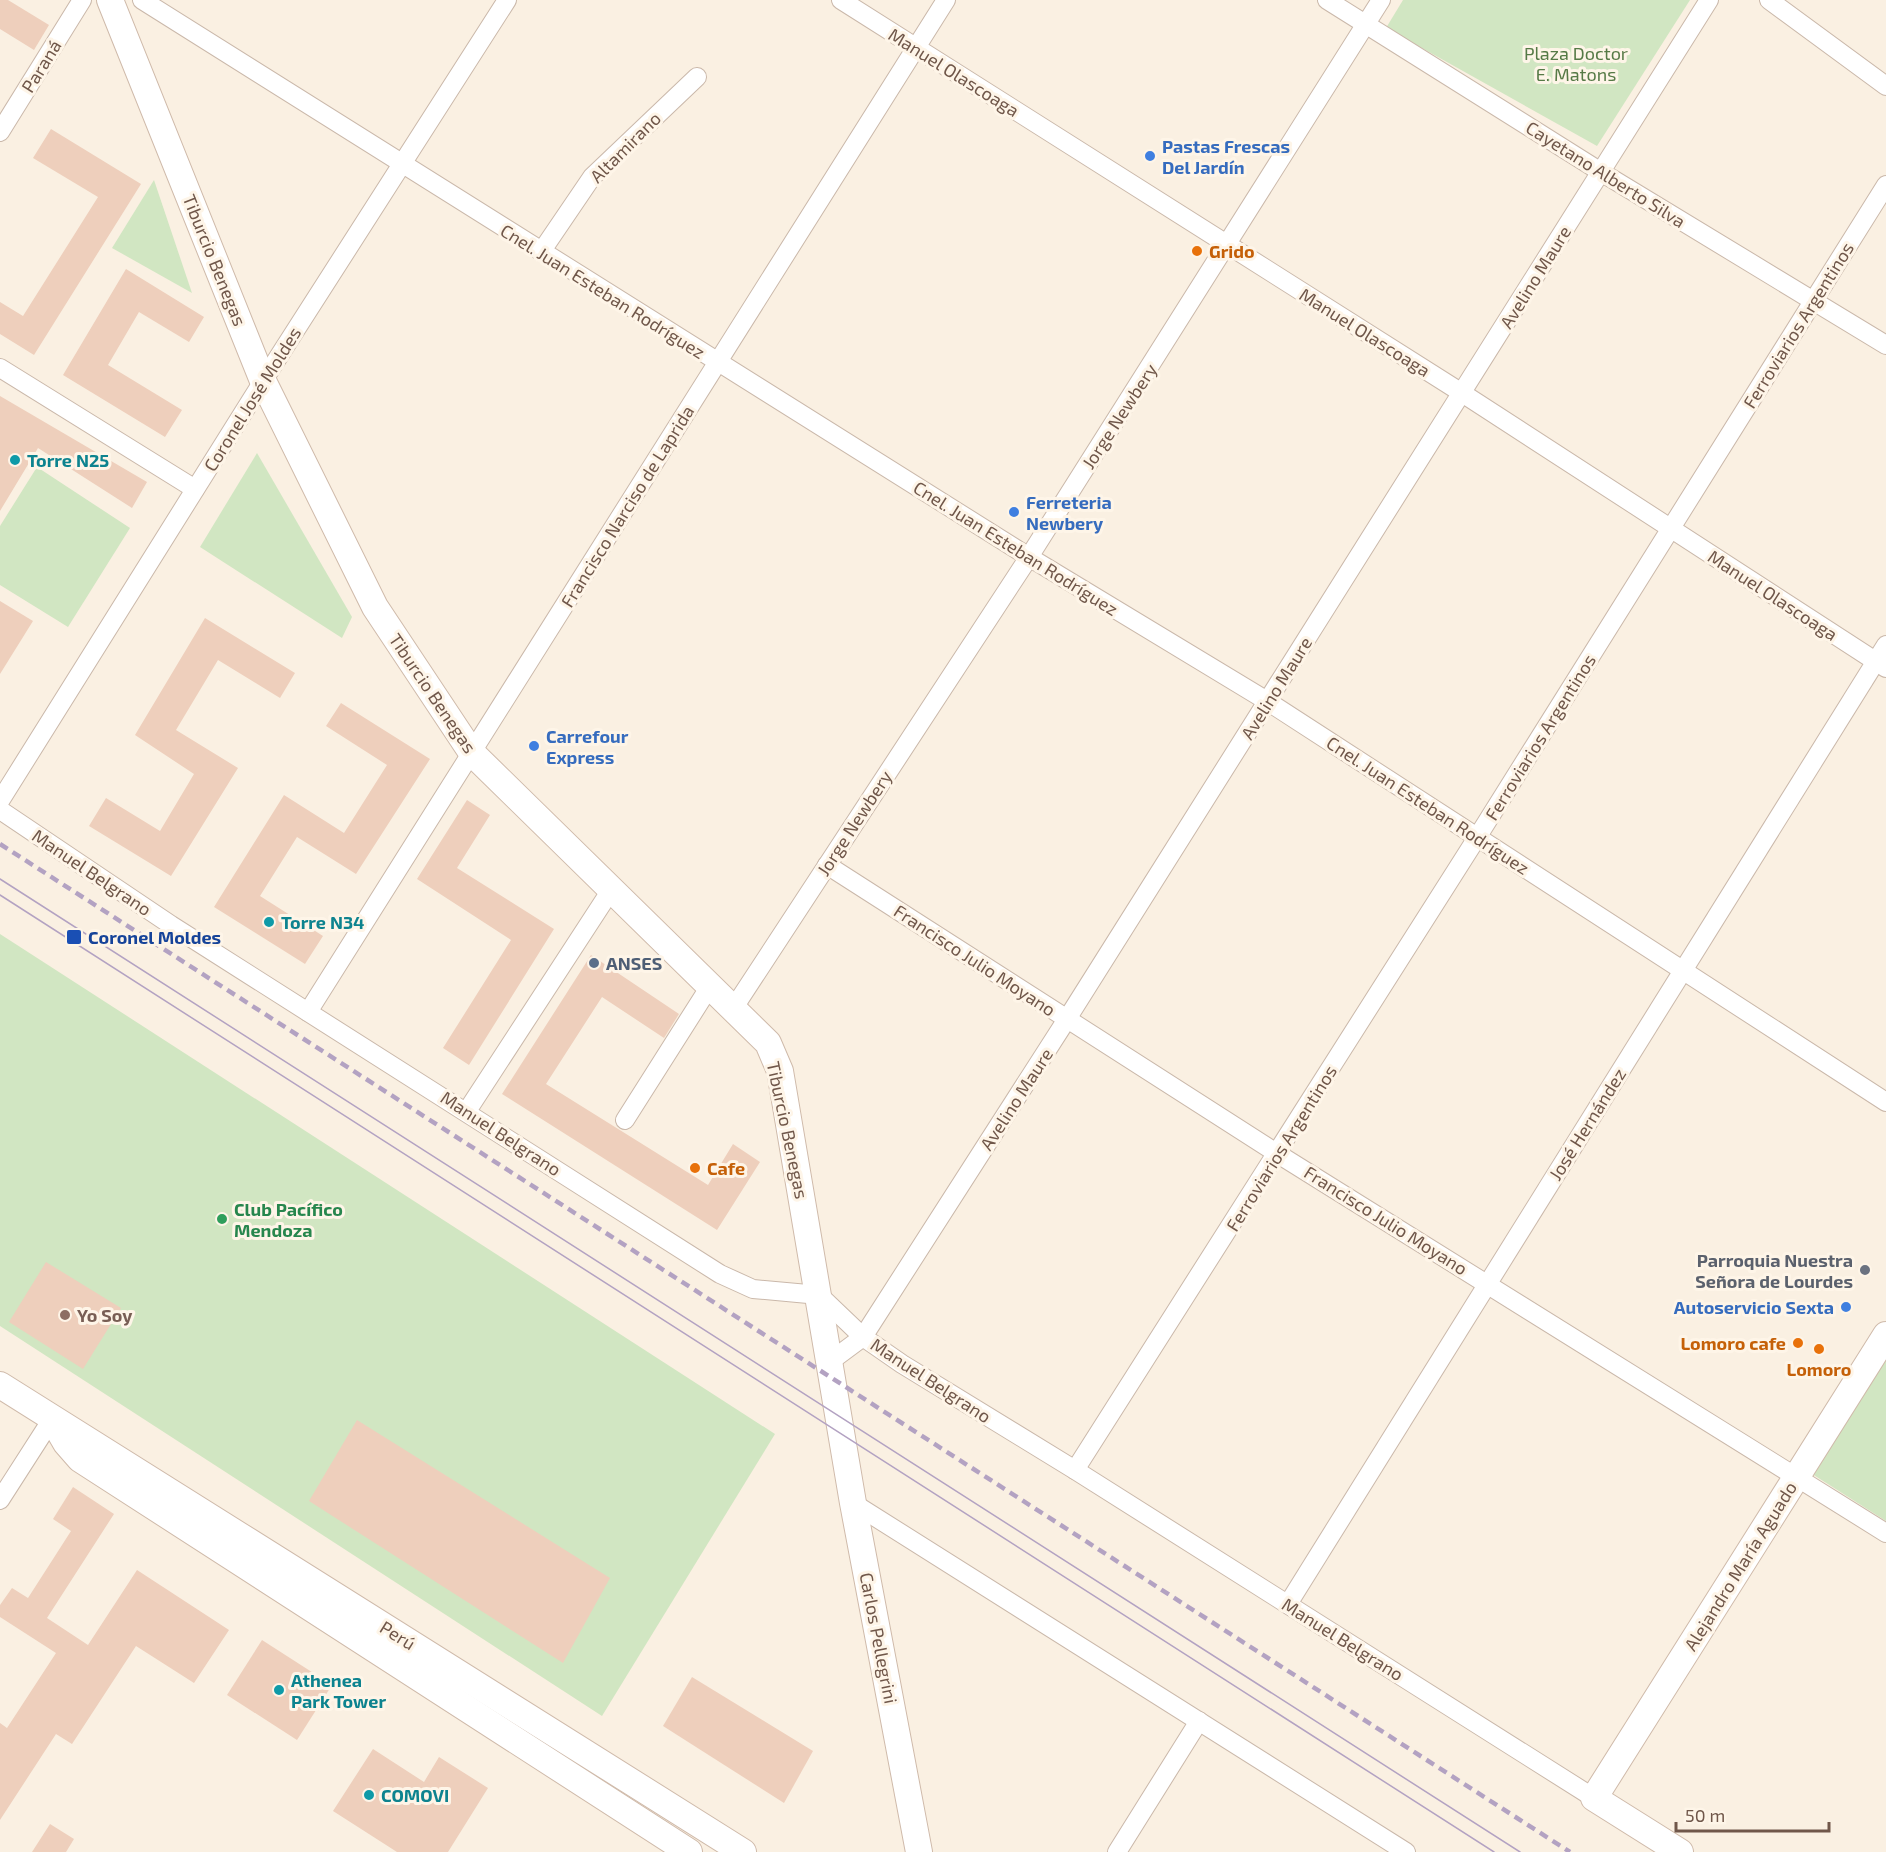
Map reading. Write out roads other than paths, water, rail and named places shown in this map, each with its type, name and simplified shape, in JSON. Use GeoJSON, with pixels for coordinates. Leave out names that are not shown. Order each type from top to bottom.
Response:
{"type":"FeatureCollection","features":[{"type":"Feature","properties":{"kind":"street","name":"Paraná"},"geometry":{"type":"LineString","coordinates":[[0,132],[82,0]]}},
{"type":"Feature","properties":{"kind":"street","name":"Tiburcio Benegas"},"geometry":{"type":"LineString","coordinates":[[110,0],[263,381],[375,607],[472,753],[768,1043],[780,1071],[839,1424]]}},
{"type":"Feature","properties":{"kind":"street","name":"Cnel. Juan Esteban Rodríguez"},"geometry":{"type":"LineString","coordinates":[[142,0],[1029,558],[1267,701],[1886,1102]]}},
{"type":"Feature","properties":{"kind":"street","name":"Coronel José Moldes"},"geometry":{"type":"LineString","coordinates":[[0,801],[263,381],[507,0]]}},
{"type":"Feature","properties":{"kind":"street","name":"Manuel Olascoaga"},"geometry":{"type":"LineString","coordinates":[[841,0],[1462,393],[1881,664]]}},
{"type":"Feature","properties":{"kind":"street","name":"Francisco Narciso de Laprida"},"geometry":{"type":"LineString","coordinates":[[308,1012],[946,0]]}},
{"type":"Feature","properties":{"kind":"street","name":"Cayetano Alberto Silva"},"geometry":{"type":"LineString","coordinates":[[1327,0],[1601,172],[1886,345]]}},
{"type":"Feature","properties":{"kind":"street","name":"Jorge Newbery"},"geometry":{"type":"LineString","coordinates":[[732,1009],[1029,558],[1381,0]]}},
{"type":"Feature","properties":{"kind":"street","name":"Avelino Maure"},"geometry":{"type":"LineString","coordinates":[[828,1363],[863,1336],[1067,1019],[1709,0]]}},
{"type":"Feature","properties":{"kind":"street"},"geometry":{"type":"LineString","coordinates":[[1769,0],[1886,86]]}},
{"type":"Feature","properties":{"kind":"street","name":"Altamirano"},"geometry":{"type":"LineString","coordinates":[[541,252],[592,177],[697,77]]}},
{"type":"Feature","properties":{"kind":"street","name":"Ferroviarios Argentinos"},"geometry":{"type":"LineString","coordinates":[[1075,1470],[1278,1154],[1886,185]]}},
{"type":"Feature","properties":{"kind":"street"},"geometry":{"type":"LineString","coordinates":[[0,368],[195,489]]}},
{"type":"Feature","properties":{"kind":"street","name":"José Hernández"},"geometry":{"type":"LineString","coordinates":[[1288,1604],[1683,970],[1881,664],[1886,645]]}},
{"type":"Feature","properties":{"kind":"street","name":"Manuel Belgrano"},"geometry":{"type":"LineString","coordinates":[[0,810],[308,1012],[736,1283],[753,1289],[819,1295],[863,1336],[902,1364],[1075,1470],[1680,1852]]}},
{"type":"Feature","properties":{"kind":"street","name":"Francisco Julio Moyano"},"geometry":{"type":"LineString","coordinates":[[827,865],[1278,1154],[1886,1533]]}},
{"type":"Feature","properties":{"kind":"street"},"geometry":{"type":"LineString","coordinates":[[467,1112],[611,890]]}},
{"type":"Feature","properties":{"kind":"street"},"geometry":{"type":"LineString","coordinates":[[625,1120],[710,986]]}},
{"type":"Feature","properties":{"kind":"street","name":"Alejandro María Aguado"},"geometry":{"type":"LineString","coordinates":[[1594,1798],[1886,1335]]}},
{"type":"Feature","properties":{"kind":"street","name":"Perú"},"geometry":{"type":"LineString","coordinates":[[0,1385],[743,1852]]}},
{"type":"Feature","properties":{"kind":"street"},"geometry":{"type":"LineString","coordinates":[[0,1500],[52,1419]]}},
{"type":"Feature","properties":{"kind":"street","name":"Perú"},"geometry":{"type":"LineString","coordinates":[[52,1419],[66,1443],[80,1460],[689,1852]]}},
{"type":"Feature","properties":{"kind":"street","name":"Carlos Pellegrini"},"geometry":{"type":"LineString","coordinates":[[839,1424],[920,1852]]}},
{"type":"Feature","properties":{"kind":"street"},"geometry":{"type":"LineString","coordinates":[[853,1503],[1406,1852]]}},
{"type":"Feature","properties":{"kind":"street"},"geometry":{"type":"LineString","coordinates":[[1117,1852],[1199,1721]]}},
{"type":"Feature","properties":{"kind":"tram line"},"geometry":{"type":"LineString","coordinates":[[0,879],[1520,1852]]}},
{"type":"Feature","properties":{"kind":"tram line"},"geometry":{"type":"LineString","coordinates":[[0,895],[1494,1852]]}},
{"type":"Feature","properties":{"kind":"railway"},"geometry":{"type":"LineString","coordinates":[[0,844],[1570,1852]]}},
{"type":"Feature","properties":{"kind":"place","name":"Pastas Frescas Del Jardín"},"geometry":{"type":"Point","coordinates":[1150,156]}},
{"type":"Feature","properties":{"kind":"place","name":"Grido"},"geometry":{"type":"Point","coordinates":[1197,251]}},
{"type":"Feature","properties":{"kind":"place","name":"Torre N25"},"geometry":{"type":"Point","coordinates":[15,460]}},
{"type":"Feature","properties":{"kind":"place","name":"Ferreteria Newbery"},"geometry":{"type":"Point","coordinates":[1014,512]}},
{"type":"Feature","properties":{"kind":"place","name":"Carrefour Express"},"geometry":{"type":"Point","coordinates":[534,746]}},
{"type":"Feature","properties":{"kind":"place","name":"Torre N34"},"geometry":{"type":"Point","coordinates":[269,922]}},
{"type":"Feature","properties":{"kind":"place","name":"Coronel Moldes"},"geometry":{"type":"Point","coordinates":[74,937]}},
{"type":"Feature","properties":{"kind":"place","name":"ANSES"},"geometry":{"type":"Point","coordinates":[594,963]}},
{"type":"Feature","properties":{"kind":"place","name":"Cafe"},"geometry":{"type":"Point","coordinates":[695,1168]}},
{"type":"Feature","properties":{"kind":"place","name":"Club Pacífico Mendoza"},"geometry":{"type":"Point","coordinates":[222,1219]}},
{"type":"Feature","properties":{"kind":"place","name":"Parroquia Nuestra Señora de Lourdes"},"geometry":{"type":"Point","coordinates":[1865,1270]}},
{"type":"Feature","properties":{"kind":"place","name":"Autoservicio Sexta"},"geometry":{"type":"Point","coordinates":[1846,1307]}},
{"type":"Feature","properties":{"kind":"place","name":"Yo Soy"},"geometry":{"type":"Point","coordinates":[65,1315]}},
{"type":"Feature","properties":{"kind":"place","name":"Lomoro cafe"},"geometry":{"type":"Point","coordinates":[1798,1343]}},
{"type":"Feature","properties":{"kind":"place","name":"Lomoro"},"geometry":{"type":"Point","coordinates":[1819,1349]}},
{"type":"Feature","properties":{"kind":"place","name":"Athenea Park Tower"},"geometry":{"type":"Point","coordinates":[279,1690]}},
{"type":"Feature","properties":{"kind":"place","name":"COMOVI"},"geometry":{"type":"Point","coordinates":[369,1795]}},
{"type":"Feature","properties":{"kind":"park label","name":"Plaza Doctor E. Matons"},"geometry":{"type":"Point","coordinates":[1576,63]}}]}
